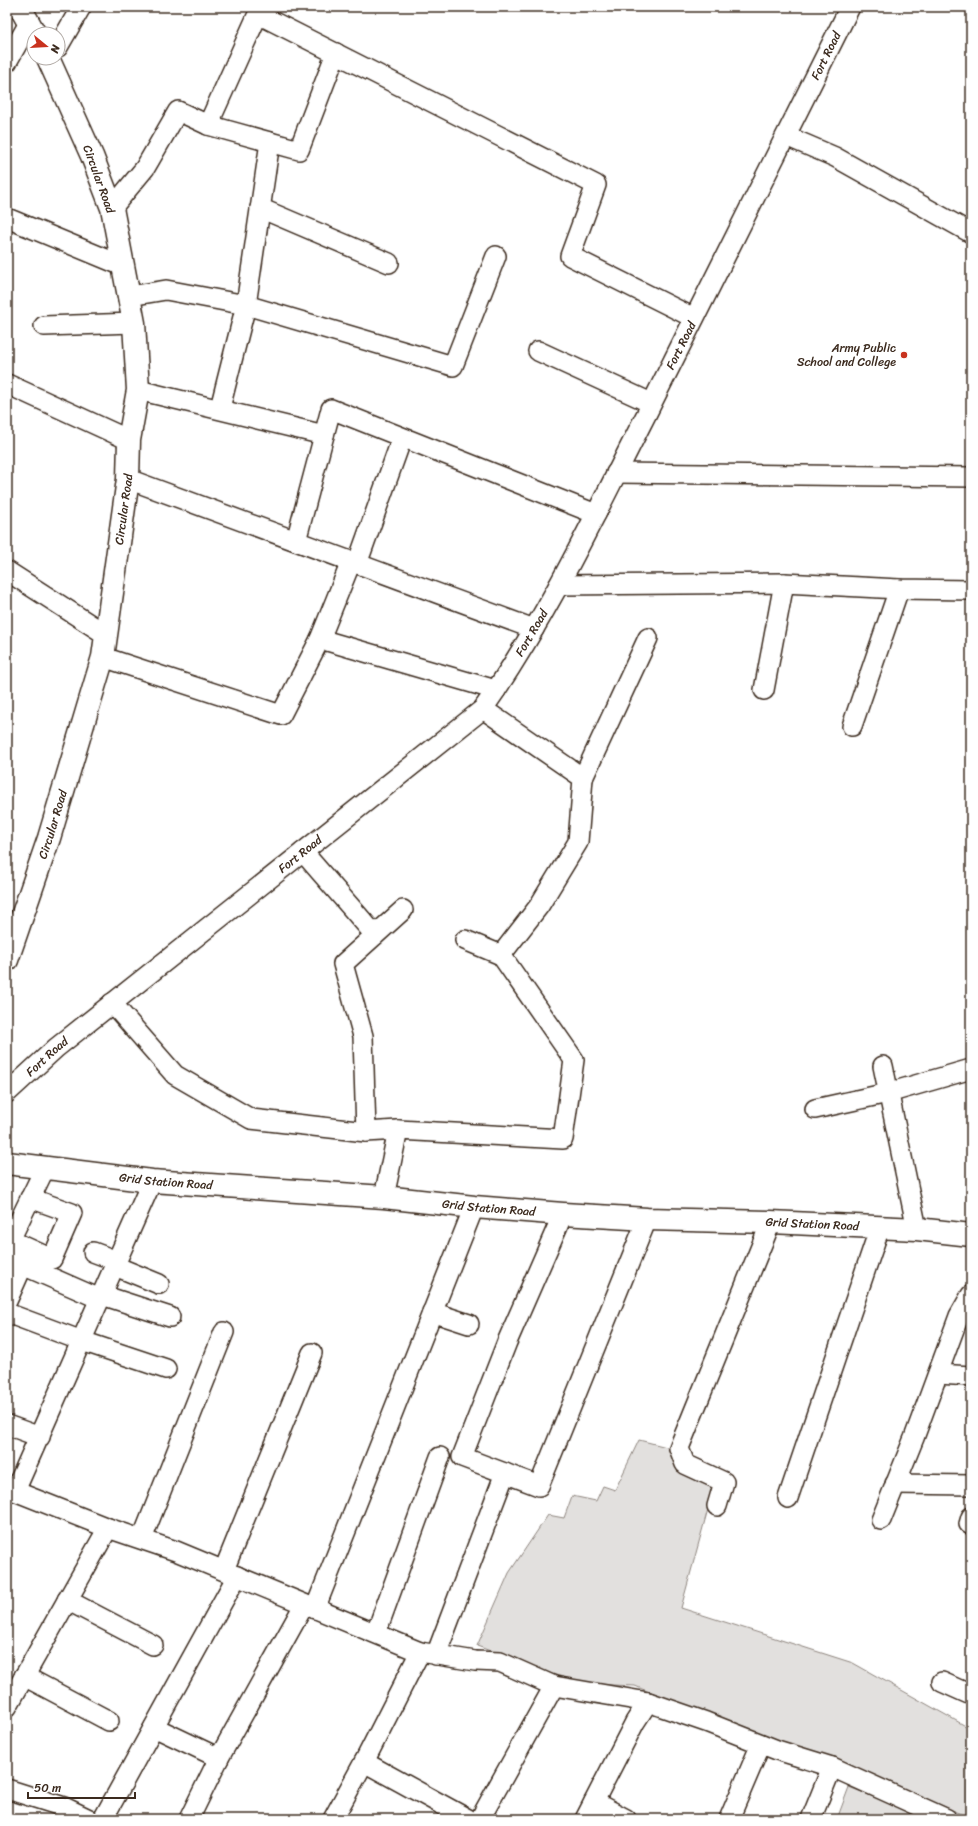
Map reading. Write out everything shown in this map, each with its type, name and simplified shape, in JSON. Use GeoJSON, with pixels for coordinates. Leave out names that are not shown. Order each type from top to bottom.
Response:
{"type":"FeatureCollection","features":[{"type":"Feature","properties":{"kind":"main road","name":"Circular Road"},"geometry":{"type":"LineString","coordinates":[[7,960],[49,838],[103,657],[105,634],[128,479],[130,440],[138,390],[134,323],[112,208],[56,66]]}},
{"type":"Feature","properties":{"kind":"main road","name":"Grid Station Road"},"geometry":{"type":"LineString","coordinates":[[7,1163],[152,1181],[384,1197],[474,1207],[563,1214],[647,1219],[771,1222],[880,1227],[971,1235]]}},
{"type":"Feature","properties":{"kind":"street"},"geometry":{"type":"LineString","coordinates":[[66,32],[81,7]]}},
{"type":"Feature","properties":{"kind":"street","name":"Fort Road"},"geometry":{"type":"LineString","coordinates":[[7,1093],[56,1048],[483,709],[534,629],[559,585],[652,403],[850,7]]}},
{"type":"Feature","properties":{"kind":"street"},"geometry":{"type":"LineString","coordinates":[[208,124],[260,10],[336,53],[596,185],[570,256],[694,318]]}},
{"type":"Feature","properties":{"kind":"street"},"geometry":{"type":"LineString","coordinates":[[7,62],[28,22]]}},
{"type":"Feature","properties":{"kind":"street"},"geometry":{"type":"LineString","coordinates":[[112,208],[145,168],[178,111],[208,124],[299,150],[336,53]]}},
{"type":"Feature","properties":{"kind":"street"},"geometry":{"type":"LineString","coordinates":[[786,136],[835,157],[971,233]]}},
{"type":"Feature","properties":{"kind":"street"},"geometry":{"type":"LineString","coordinates":[[220,408],[246,305],[270,142]]}},
{"type":"Feature","properties":{"kind":"street"},"geometry":{"type":"LineString","coordinates":[[260,208],[389,263]]}},
{"type":"Feature","properties":{"kind":"street"},"geometry":{"type":"LineString","coordinates":[[7,218],[123,266]]}},
{"type":"Feature","properties":{"kind":"street"},"geometry":{"type":"LineString","coordinates":[[130,296],[166,290],[246,305],[453,366],[496,256]]}},
{"type":"Feature","properties":{"kind":"street"},"geometry":{"type":"LineString","coordinates":[[44,326],[134,323]]}},
{"type":"Feature","properties":{"kind":"street"},"geometry":{"type":"LineString","coordinates":[[538,351],[652,403]]}},
{"type":"Feature","properties":{"kind":"street"},"geometry":{"type":"LineString","coordinates":[[7,384],[130,440]]}},
{"type":"Feature","properties":{"kind":"street"},"geometry":{"type":"LineString","coordinates":[[138,390],[220,408],[324,435]]}},
{"type":"Feature","properties":{"kind":"street"},"geometry":{"type":"LineString","coordinates":[[296,542],[331,409],[596,514]]}},
{"type":"Feature","properties":{"kind":"street"},"geometry":{"type":"LineString","coordinates":[[103,657],[281,715],[320,639],[354,563],[402,438]]}},
{"type":"Feature","properties":{"kind":"street"},"geometry":{"type":"LineString","coordinates":[[616,473],[971,477]]}},
{"type":"Feature","properties":{"kind":"street"},"geometry":{"type":"LineString","coordinates":[[128,479],[534,629]]}},
{"type":"Feature","properties":{"kind":"street"},"geometry":{"type":"LineString","coordinates":[[7,571],[105,634]]}},
{"type":"Feature","properties":{"kind":"street"},"geometry":{"type":"LineString","coordinates":[[764,690],[784,583]]}},
{"type":"Feature","properties":{"kind":"street"},"geometry":{"type":"LineString","coordinates":[[559,585],[784,583],[899,589],[971,590]]}},
{"type":"Feature","properties":{"kind":"street"},"geometry":{"type":"LineString","coordinates":[[852,726],[899,589]]}},
{"type":"Feature","properties":{"kind":"street"},"geometry":{"type":"LineString","coordinates":[[500,955],[539,906],[578,842],[583,778],[648,638]]}},
{"type":"Feature","properties":{"kind":"street"},"geometry":{"type":"LineString","coordinates":[[320,639],[496,690]]}},
{"type":"Feature","properties":{"kind":"street"},"geometry":{"type":"LineString","coordinates":[[483,709],[583,778]]}},
{"type":"Feature","properties":{"kind":"street"},"geometry":{"type":"LineString","coordinates":[[304,852],[375,935]]}},
{"type":"Feature","properties":{"kind":"street"},"geometry":{"type":"LineString","coordinates":[[366,1132],[363,1036],[344,964],[403,910]]}},
{"type":"Feature","properties":{"kind":"street"},"geometry":{"type":"LineString","coordinates":[[112,1003],[175,1075],[251,1119],[366,1132],[398,1130],[563,1139],[574,1060],[500,955],[465,940]]}},
{"type":"Feature","properties":{"kind":"street"},"geometry":{"type":"LineString","coordinates":[[883,1066],[917,1230]]}},
{"type":"Feature","properties":{"kind":"street"},"geometry":{"type":"LineString","coordinates":[[815,1109],[888,1093],[971,1068]]}},
{"type":"Feature","properties":{"kind":"street"},"geometry":{"type":"LineString","coordinates":[[384,1197],[398,1130]]}},
{"type":"Feature","properties":{"kind":"street"},"geometry":{"type":"LineString","coordinates":[[30,1198],[72,1213],[52,1259],[10,1240],[44,1168]]}},
{"type":"Feature","properties":{"kind":"street"},"geometry":{"type":"LineString","coordinates":[[152,1181],[40,1436],[11,1490],[230,1573],[309,1607],[428,1653],[475,1661],[500,1662],[554,1686],[648,1702],[706,1722],[761,1744],[832,1767],[947,1819]]}},
{"type":"Feature","properties":{"kind":"street"},"geometry":{"type":"LineString","coordinates":[[189,1819],[219,1758],[309,1607],[432,1312],[474,1207]]}},
{"type":"Feature","properties":{"kind":"street"},"geometry":{"type":"LineString","coordinates":[[563,1214],[507,1342],[462,1457],[539,1486],[647,1219]]}},
{"type":"Feature","properties":{"kind":"street"},"geometry":{"type":"LineString","coordinates":[[717,1506],[724,1482],[685,1464],[679,1448],[771,1222]]}},
{"type":"Feature","properties":{"kind":"street"},"geometry":{"type":"LineString","coordinates":[[788,1498],[880,1227]]}},
{"type":"Feature","properties":{"kind":"street"},"geometry":{"type":"LineString","coordinates":[[18,1244],[11,1260],[101,1297],[170,1317]]}},
{"type":"Feature","properties":{"kind":"street"},"geometry":{"type":"LineString","coordinates":[[93,1252],[159,1284]]}},
{"type":"Feature","properties":{"kind":"street"},"geometry":{"type":"LineString","coordinates":[[7,1301],[23,1265]]}},
{"type":"Feature","properties":{"kind":"street"},"geometry":{"type":"LineString","coordinates":[[881,1520],[959,1316],[971,1295]]}},
{"type":"Feature","properties":{"kind":"street"},"geometry":{"type":"LineString","coordinates":[[432,1312],[469,1324]]}},
{"type":"Feature","properties":{"kind":"street"},"geometry":{"type":"LineString","coordinates":[[7,1313],[82,1341],[166,1369]]}},
{"type":"Feature","properties":{"kind":"street"},"geometry":{"type":"LineString","coordinates":[[142,1539],[224,1332]]}},
{"type":"Feature","properties":{"kind":"street"},"geometry":{"type":"LineString","coordinates":[[103,1819],[154,1727],[230,1573],[312,1353]]}},
{"type":"Feature","properties":{"kind":"street"},"geometry":{"type":"LineString","coordinates":[[938,1374],[971,1376]]}},
{"type":"Feature","properties":{"kind":"street"},"geometry":{"type":"LineString","coordinates":[[7,1425],[40,1436]]}},
{"type":"Feature","properties":{"kind":"street"},"geometry":{"type":"LineString","coordinates":[[376,1633],[440,1457]]}},
{"type":"Feature","properties":{"kind":"street"},"geometry":{"type":"LineString","coordinates":[[333,1819],[364,1762],[428,1653],[505,1473]]}},
{"type":"Feature","properties":{"kind":"street"},"geometry":{"type":"LineString","coordinates":[[895,1484],[971,1485]]}},
{"type":"Feature","properties":{"kind":"street"},"geometry":{"type":"LineString","coordinates":[[7,1707],[108,1528]]}},
{"type":"Feature","properties":{"kind":"street"},"geometry":{"type":"LineString","coordinates":[[67,1600],[153,1645]]}},
{"type":"Feature","properties":{"kind":"street"},"geometry":{"type":"LineString","coordinates":[[24,1676],[109,1721]]}},
{"type":"Feature","properties":{"kind":"street"},"geometry":{"type":"LineString","coordinates":[[942,1682],[971,1695]]}},
{"type":"Feature","properties":{"kind":"street"},"geometry":{"type":"LineString","coordinates":[[480,1819],[554,1686]]}},
{"type":"Feature","properties":{"kind":"street"},"geometry":{"type":"LineString","coordinates":[[585,1819],[635,1722],[648,1702]]}},
{"type":"Feature","properties":{"kind":"street"},"geometry":{"type":"LineString","coordinates":[[154,1727],[219,1758]]}},
{"type":"Feature","properties":{"kind":"street"},"geometry":{"type":"LineString","coordinates":[[730,1819],[761,1744]]}},
{"type":"Feature","properties":{"kind":"street"},"geometry":{"type":"LineString","coordinates":[[364,1762],[468,1819]]}},
{"type":"Feature","properties":{"kind":"street"},"geometry":{"type":"LineString","coordinates":[[811,1819],[832,1767]]}},
{"type":"Feature","properties":{"kind":"street"},"geometry":{"type":"LineString","coordinates":[[7,1789],[61,1813],[89,1819]]}},
{"type":"Feature","properties":{"kind":"street"},"geometry":{"type":"LineString","coordinates":[[594,1802],[626,1819]]}},
{"type":"Feature","properties":{"kind":"shaded area"},"geometry":{"type":"Polygon","coordinates":[[[639,1440],[667,1447],[681,1472],[714,1487],[681,1608],[853,1663],[971,1729],[971,1818],[847,1765],[688,1708],[635,1686],[589,1684],[552,1674],[477,1646],[509,1573],[548,1515],[564,1518],[572,1496],[596,1501],[603,1486],[615,1490],[639,1440]]]}},
{"type":"Feature","properties":{"kind":"shaded area"},"geometry":{"type":"Polygon","coordinates":[[[849,1787],[929,1819],[837,1819],[849,1787]]]}},
{"type":"Feature","properties":{"kind":"place","name":"Army Public School and College"},"geometry":{"type":"Point","coordinates":[904,355]}}]}
